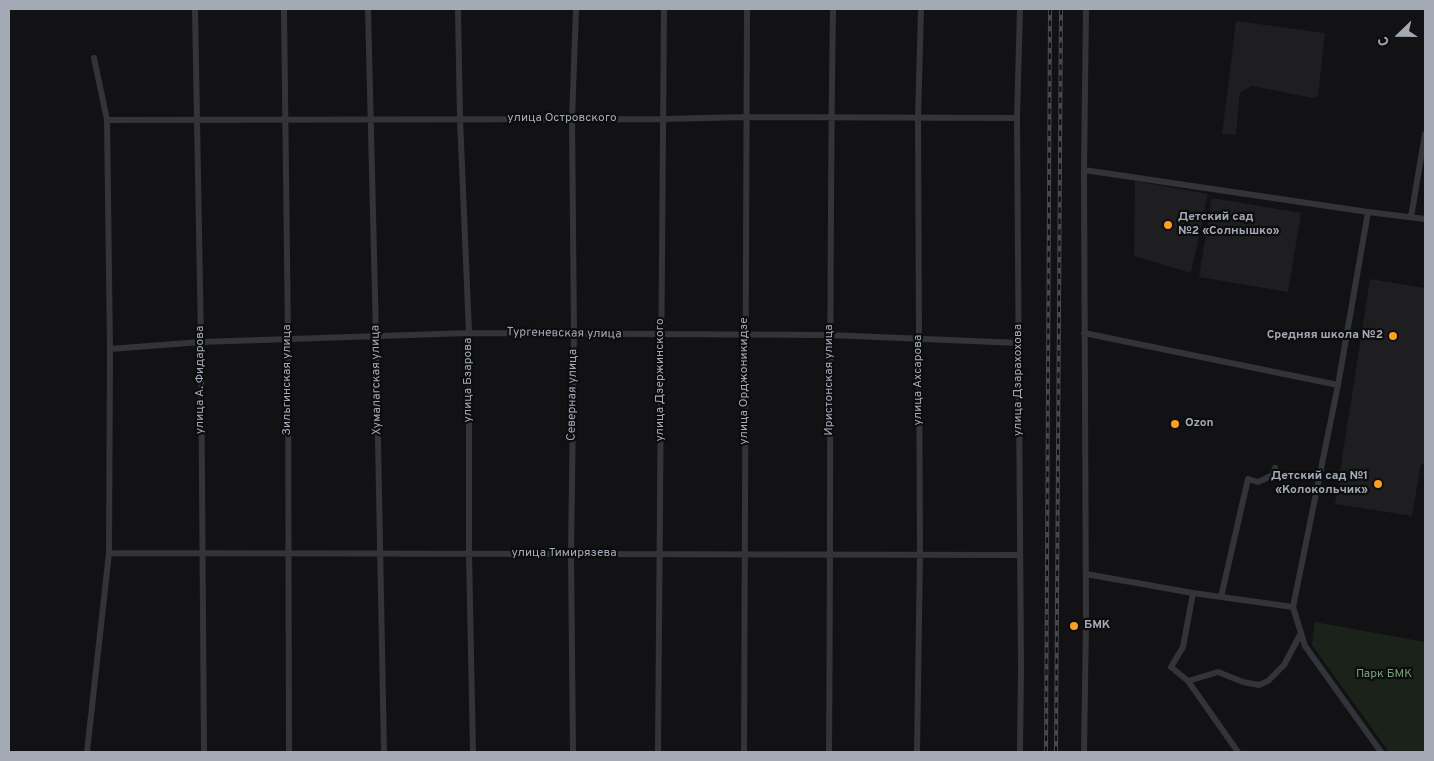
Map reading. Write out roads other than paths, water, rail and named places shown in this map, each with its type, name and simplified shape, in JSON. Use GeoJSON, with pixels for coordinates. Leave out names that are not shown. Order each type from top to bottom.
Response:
{"type":"FeatureCollection","features":[{"type":"Feature","properties":{"kind":"street","name":"улица А. Фидарова"},"geometry":{"type":"LineString","coordinates":[[195,9],[201,342],[204,752]]}},
{"type":"Feature","properties":{"kind":"street","name":"Зильгинская улица"},"geometry":{"type":"LineString","coordinates":[[284,9],[288,339],[289,752]]}},
{"type":"Feature","properties":{"kind":"street","name":"Хумалагская улица"},"geometry":{"type":"LineString","coordinates":[[368,9],[384,752]]}},
{"type":"Feature","properties":{"kind":"street","name":"улица Бзарова"},"geometry":{"type":"LineString","coordinates":[[458,9],[460,119],[469,333],[469,554],[472,752]]}},
{"type":"Feature","properties":{"kind":"street","name":"Северная улица"},"geometry":{"type":"LineString","coordinates":[[573,752],[571,554],[574,334],[572,119],[576,9]]}},
{"type":"Feature","properties":{"kind":"street","name":"улица Дзержинского"},"geometry":{"type":"LineString","coordinates":[[658,752],[664,9]]}},
{"type":"Feature","properties":{"kind":"street","name":"улица Орджоникидзе"},"geometry":{"type":"LineString","coordinates":[[744,752],[747,9]]}},
{"type":"Feature","properties":{"kind":"street","name":"Иристонская улица"},"geometry":{"type":"LineString","coordinates":[[829,752],[833,9]]}},
{"type":"Feature","properties":{"kind":"street","name":"улица Ахсарова"},"geometry":{"type":"LineString","coordinates":[[917,752],[920,554],[918,118],[921,9]]}},
{"type":"Feature","properties":{"kind":"street","name":"улица Дзарахохова"},"geometry":{"type":"LineString","coordinates":[[1020,9],[1017,118],[1020,752]]}},
{"type":"Feature","properties":{"kind":"street"},"geometry":{"type":"LineString","coordinates":[[1084,752],[1086,574],[1084,170],[1086,9]]}},
{"type":"Feature","properties":{"kind":"street"},"geometry":{"type":"LineString","coordinates":[[87,752],[109,553],[110,350],[107,120],[94,58]]}},
{"type":"Feature","properties":{"kind":"street","name":"улица Островского"},"geometry":{"type":"LineString","coordinates":[[107,120],[663,119],[747,117],[831,119],[1017,118]]}},
{"type":"Feature","properties":{"kind":"street"},"geometry":{"type":"LineString","coordinates":[[1410,217],[1425,134]]}},
{"type":"Feature","properties":{"kind":"street"},"geometry":{"type":"LineString","coordinates":[[1084,170],[1425,220]]}},
{"type":"Feature","properties":{"kind":"street"},"geometry":{"type":"LineString","coordinates":[[1368,212],[1338,385],[1293,606],[1305,646],[1381,752]]}},
{"type":"Feature","properties":{"kind":"street","name":"Тургеневская улица"},"geometry":{"type":"LineString","coordinates":[[110,350],[201,342],[469,333],[830,335],[1019,343]]}},
{"type":"Feature","properties":{"kind":"street"},"geometry":{"type":"LineString","coordinates":[[1084,333],[1338,385]]}},
{"type":"Feature","properties":{"kind":"street"},"geometry":{"type":"LineString","coordinates":[[1221,598],[1248,479],[1258,482],[1273,475],[1275,468]]}},
{"type":"Feature","properties":{"kind":"street","name":"улица Тимирязева"},"geometry":{"type":"LineString","coordinates":[[109,553],[1020,555]]}},
{"type":"Feature","properties":{"kind":"street"},"geometry":{"type":"LineString","coordinates":[[1086,574],[1193,594],[1293,606]]}},
{"type":"Feature","properties":{"kind":"street"},"geometry":{"type":"LineString","coordinates":[[1193,594],[1182,646],[1171,667],[1188,681],[1238,752]]}},
{"type":"Feature","properties":{"kind":"street"},"geometry":{"type":"LineString","coordinates":[[1188,681],[1218,672],[1243,682],[1259,685],[1268,681],[1284,665],[1301,633]]}},
{"type":"Feature","properties":{"kind":"railway"},"geometry":{"type":"LineString","coordinates":[[1046,752],[1050,9]]}},
{"type":"Feature","properties":{"kind":"railway"},"geometry":{"type":"LineString","coordinates":[[1056,752],[1061,9]]}},
{"type":"Feature","properties":{"kind":"place","name":"Детский сад №2 «Солнышко»"},"geometry":{"type":"Point","coordinates":[1168,225]}},
{"type":"Feature","properties":{"kind":"place","name":"Средняя школа №2"},"geometry":{"type":"Point","coordinates":[1393,336]}},
{"type":"Feature","properties":{"kind":"place","name":"Ozon"},"geometry":{"type":"Point","coordinates":[1175,424]}},
{"type":"Feature","properties":{"kind":"place","name":"Детский сад №1 «Колокольчик»"},"geometry":{"type":"Point","coordinates":[1378,484]}},
{"type":"Feature","properties":{"kind":"place","name":"БМК"},"geometry":{"type":"Point","coordinates":[1074,626]}},
{"type":"Feature","properties":{"kind":"park label","name":"Парк БМК"},"geometry":{"type":"Point","coordinates":[1384,675]}}]}
